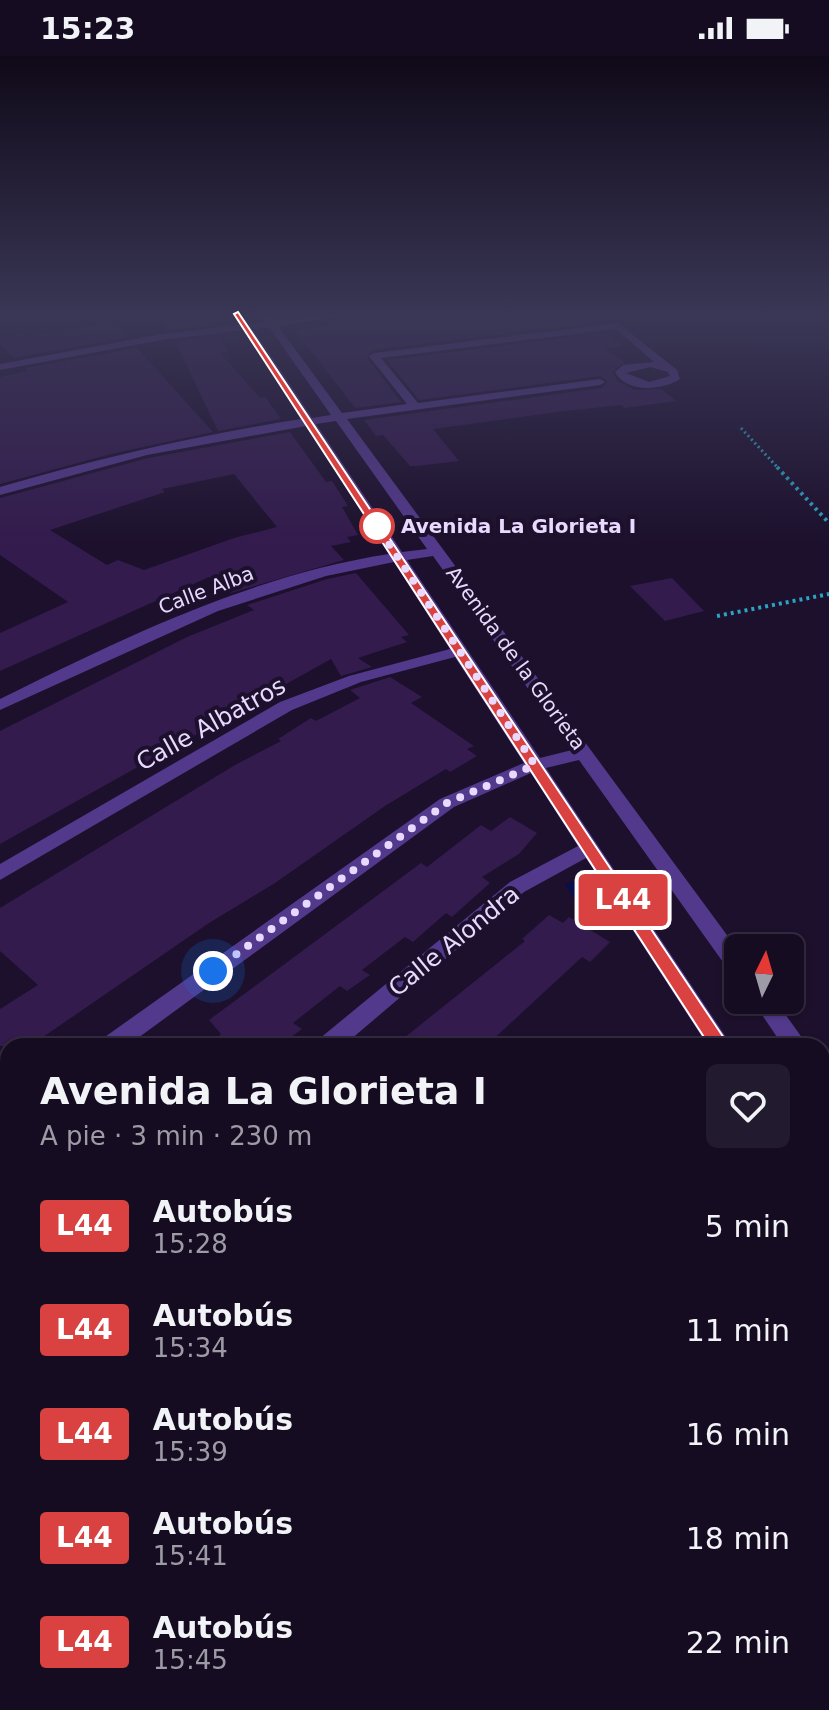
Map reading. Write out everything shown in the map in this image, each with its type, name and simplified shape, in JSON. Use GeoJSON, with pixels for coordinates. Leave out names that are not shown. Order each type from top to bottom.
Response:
{"type":"FeatureCollection","features":[{"type":"Feature","properties":{"kind":"street","name":"Avenida de la Glorieta"},"geometry":{"type":"LineString","coordinates":[[288,391],[715,1038]]}},
{"type":"Feature","properties":{"kind":"street","name":"Avenida de la Glorieta"},"geometry":{"type":"LineString","coordinates":[[316,391],[439,551],[724,947]]}},
{"type":"Feature","properties":{"kind":"street"},"geometry":{"type":"LineString","coordinates":[[402,391],[416,408]]}},
{"type":"Feature","properties":{"kind":"street"},"geometry":{"type":"LineString","coordinates":[[0,491],[100,460],[198,439],[535,391]]}},
{"type":"Feature","properties":{"kind":"street","name":"Calle Alba"},"geometry":{"type":"LineString","coordinates":[[0,705],[220,603],[264,588],[397,556],[439,551]]}},
{"type":"Feature","properties":{"kind":"street","name":"Calle Albatros"},"geometry":{"type":"LineString","coordinates":[[0,873],[286,706],[355,679],[459,651]]}},
{"type":"Feature","properties":{"kind":"street"},"geometry":{"type":"LineString","coordinates":[[121,1038],[447,803],[535,765],[584,753]]}},
{"type":"Feature","properties":{"kind":"street","name":"Calle Alondra"},"geometry":{"type":"LineString","coordinates":[[337,1038],[517,887],[589,848]]}},
{"type":"Feature","properties":{"kind":"street"},"geometry":{"type":"LineString","coordinates":[[773,1014],[790,1038]]}},
{"type":"Feature","properties":{"kind":"path"},"geometry":{"type":"LineString","coordinates":[[741,428],[829,523]]}},
{"type":"Feature","properties":{"kind":"path"},"geometry":{"type":"LineString","coordinates":[[717,616],[829,594]]}},
{"type":"Feature","properties":{"kind":"shaded area"},"geometry":{"type":"Polygon","coordinates":[[[583,879],[601,913],[589,916],[586,910],[582,911],[565,884],[583,879]]]}},
{"type":"Feature","properties":{"kind":"building"},"geometry":{"type":"Polygon","coordinates":[[[0,391],[176,391],[213,432],[111,454],[0,484],[0,391]]]}},
{"type":"Feature","properties":{"kind":"building"},"geometry":{"type":"Polygon","coordinates":[[[199,391],[254,391],[260,398],[265,397],[281,419],[218,431],[199,391]]]}},
{"type":"Feature","properties":{"kind":"building"},"geometry":{"type":"Polygon","coordinates":[[[342,391],[393,391],[401,402],[355,408],[342,391]]]}},
{"type":"Feature","properties":{"kind":"building"},"geometry":{"type":"Polygon","coordinates":[[[412,391],[485,391],[419,400],[412,391]]]}},
{"type":"Feature","properties":{"kind":"building"},"geometry":{"type":"Polygon","coordinates":[[[578,391],[664,391],[676,401],[565,411],[433,429],[459,461],[417,466],[410,466],[383,435],[376,436],[364,420],[578,391]]]}},
{"type":"Feature","properties":{"kind":"building"},"geometry":{"type":"Polygon","coordinates":[[[290,432],[326,482],[332,481],[348,506],[342,507],[358,535],[347,537],[351,542],[331,546],[344,560],[231,593],[209,577],[0,671],[0,633],[68,602],[0,555],[0,498],[148,458],[290,432]],[[234,474],[162,489],[165,492],[50,530],[107,565],[118,560],[144,570],[234,538],[277,527],[234,474]]]}},
{"type":"Feature","properties":{"kind":"building"},"geometry":{"type":"Polygon","coordinates":[[[356,573],[409,635],[401,637],[407,642],[358,658],[372,667],[341,676],[331,659],[0,844],[0,731],[187,637],[254,610],[247,605],[327,579],[356,573]]]}},
{"type":"Feature","properties":{"kind":"building"},"geometry":{"type":"Polygon","coordinates":[[[672,578],[704,611],[665,621],[630,586],[672,578]]]}},
{"type":"Feature","properties":{"kind":"building"},"geometry":{"type":"Polygon","coordinates":[[[390,677],[422,697],[411,703],[474,746],[467,749],[477,756],[450,772],[446,769],[385,806],[42,1038],[0,1038],[0,1009],[38,985],[0,951],[0,908],[235,765],[281,741],[278,739],[311,718],[316,721],[360,698],[350,690],[390,677]]]}},
{"type":"Feature","properties":{"kind":"building"},"geometry":{"type":"Polygon","coordinates":[[[510,817],[537,833],[519,854],[482,877],[490,883],[452,917],[446,913],[413,942],[405,937],[362,970],[370,975],[347,991],[340,986],[293,1023],[302,1029],[290,1038],[216,1038],[221,1034],[209,1020],[421,863],[427,867],[481,825],[491,831],[510,817]]]}},
{"type":"Feature","properties":{"kind":"building"},"geometry":{"type":"Polygon","coordinates":[[[549,915],[563,923],[569,917],[610,942],[590,962],[582,957],[495,1038],[404,1038],[525,941],[522,939],[549,915]]]}},
{"type":"Feature","properties":{"kind":"bus line","name":"L44"},"geometry":{"type":"LineString","coordinates":[[289,391],[715,1038]]}},
{"type":"Feature","properties":{"kind":"place","name":"Avenida La Glorieta I"},"geometry":{"type":"Point","coordinates":[377,526]}},
{"type":"Feature","properties":{"kind":"route"},"geometry":{"type":"LineString","coordinates":[[213,971],[447,803],[535,765],[377,526]]}}]}
